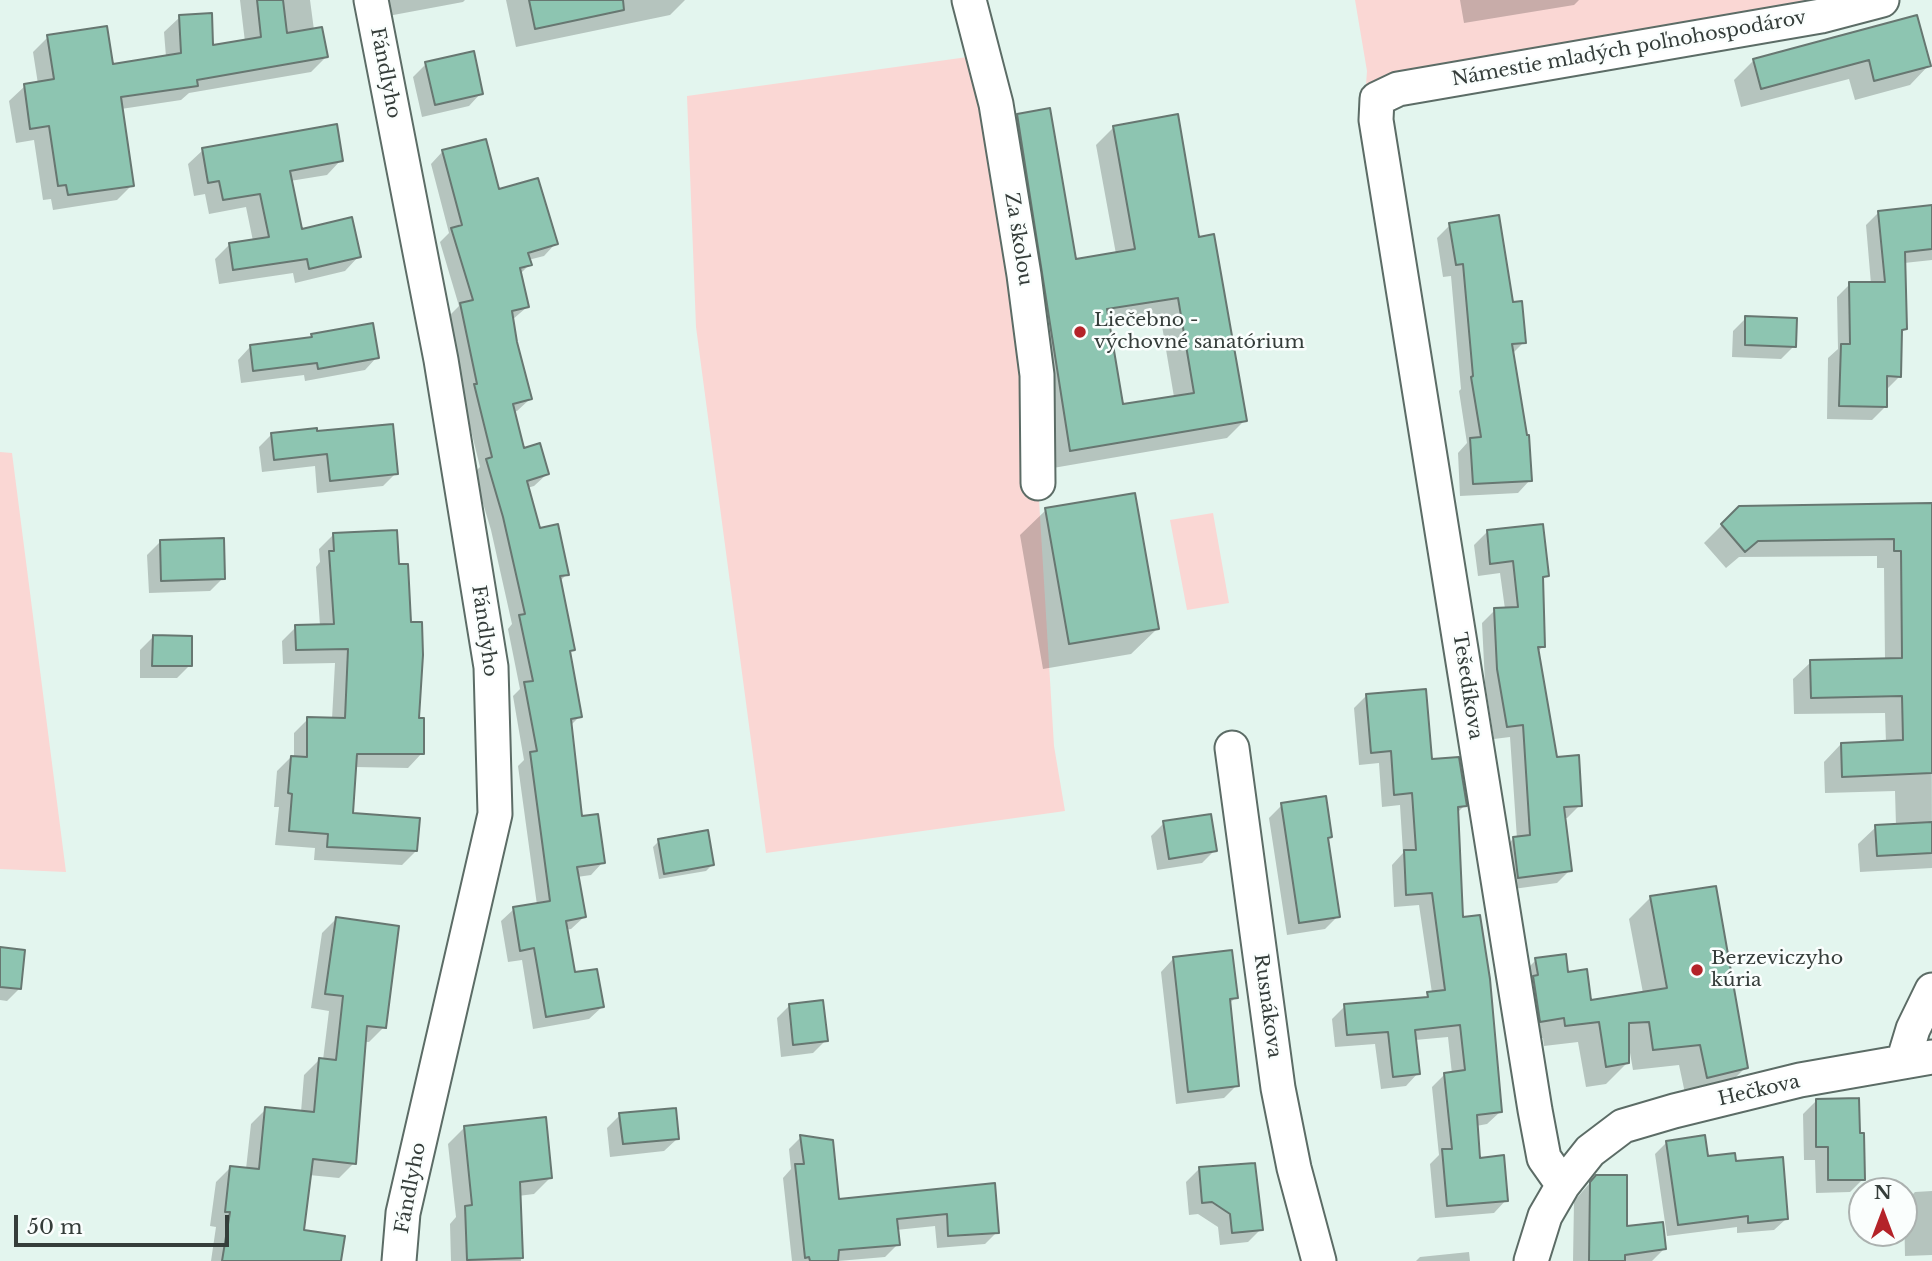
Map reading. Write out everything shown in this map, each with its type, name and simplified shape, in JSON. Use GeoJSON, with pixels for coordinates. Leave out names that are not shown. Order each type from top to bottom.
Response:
{"type":"FeatureCollection","features":[{"type":"Feature","properties":{"kind":"street","name":"Fándlyho"},"geometry":{"type":"LineString","coordinates":[[371,0],[441,359],[491,667],[495,790],[495,814],[403,1213],[399,1261]]}},
{"type":"Feature","properties":{"kind":"street","name":"Za školou"},"geometry":{"type":"LineString","coordinates":[[969,0],[997,109],[1024,275],[1037,375],[1038,483]]}},
{"type":"Feature","properties":{"kind":"street","name":"Námestie mladých poľnohospodárov"},"geometry":{"type":"LineString","coordinates":[[1377,99],[1398,89],[1821,16],[1882,0]]}},
{"type":"Feature","properties":{"kind":"street","name":"Tešedíkova"},"geometry":{"type":"LineString","coordinates":[[1377,99],[1378,134],[1535,1110],[1544,1158],[1563,1185]]}},
{"type":"Feature","properties":{"kind":"street","name":"Rusnákova"},"geometry":{"type":"LineString","coordinates":[[1232,748],[1278,1088],[1294,1168],[1318,1261]]}},
{"type":"Feature","properties":{"kind":"street","name":"Hečkova"},"geometry":{"type":"LineString","coordinates":[[1563,1185],[1590,1151],[1623,1126],[1800,1080],[1917,1060],[1913,1029],[1932,990]]}},
{"type":"Feature","properties":{"kind":"street"},"geometry":{"type":"LineString","coordinates":[[1531,1261],[1545,1216],[1563,1185]]}},
{"type":"Feature","properties":{"kind":"shaded area"},"geometry":{"type":"Polygon","coordinates":[[[1355,0],[1817,0],[1377,99],[1366,85],[1367,71],[1355,0]]]}},
{"type":"Feature","properties":{"kind":"shaded area"},"geometry":{"type":"Polygon","coordinates":[[[982,55],[1038,483],[1054,746],[1065,811],[766,853],[696,327],[687,96],[982,55]]]}},
{"type":"Feature","properties":{"kind":"shaded area"},"geometry":{"type":"Polygon","coordinates":[[[0,452],[12,453],[66,872],[0,869],[0,452]]]}},
{"type":"Feature","properties":{"kind":"shaded area"},"geometry":{"type":"Polygon","coordinates":[[[1213,513],[1229,603],[1187,610],[1170,520],[1213,513]]]}},
{"type":"Feature","properties":{"kind":"building"},"geometry":{"type":"Polygon","coordinates":[[[257,0],[283,0],[287,33],[322,27],[328,57],[197,80],[198,86],[121,97],[134,186],[68,195],[66,185],[58,186],[49,126],[30,129],[24,84],[54,79],[47,35],[107,26],[113,64],[181,53],[179,15],[212,13],[213,45],[261,37],[257,0]]]}},
{"type":"Feature","properties":{"kind":"building"},"geometry":{"type":"Polygon","coordinates":[[[529,0],[623,0],[624,10],[535,29],[529,0]]]}},
{"type":"Feature","properties":{"kind":"building"},"geometry":{"type":"Polygon","coordinates":[[[1917,15],[1931,66],[1874,81],[1869,60],[1761,89],[1753,59],[1917,15]]]}},
{"type":"Feature","properties":{"kind":"building"},"geometry":{"type":"Polygon","coordinates":[[[474,51],[483,94],[435,105],[425,62],[474,51]]]}},
{"type":"Feature","properties":{"kind":"building","name":"Liečebno - výchovné sanatórium"},"geometry":{"type":"Polygon","coordinates":[[[1050,108],[1076,259],[1135,249],[1113,126],[1178,114],[1199,237],[1214,234],[1247,421],[1070,451],[1017,114],[1050,108]],[[1178,298],[1107,309],[1123,404],[1194,393],[1178,298]]]}},
{"type":"Feature","properties":{"kind":"building"},"geometry":{"type":"Polygon","coordinates":[[[337,124],[343,161],[290,171],[302,229],[352,217],[361,257],[309,269],[307,259],[233,270],[229,243],[269,237],[260,194],[223,200],[219,181],[208,183],[202,148],[337,124]]]}},
{"type":"Feature","properties":{"kind":"building"},"geometry":{"type":"Polygon","coordinates":[[[486,139],[499,189],[538,178],[558,244],[528,253],[532,265],[520,268],[529,307],[512,311],[532,399],[513,404],[524,448],[540,443],[549,474],[527,481],[540,528],[558,524],[569,575],[560,576],[575,650],[570,651],[582,717],[571,719],[582,816],[598,814],[605,863],[577,867],[586,917],[566,921],[575,972],[597,969],[604,1007],[546,1017],[534,948],[520,951],[513,907],[550,901],[530,752],[537,751],[524,682],[533,681],[519,615],[525,614],[503,517],[486,459],[492,457],[474,384],[477,384],[460,303],[473,300],[451,228],[462,225],[442,150],[486,139]]]}},
{"type":"Feature","properties":{"kind":"building"},"geometry":{"type":"Polygon","coordinates":[[[1932,205],[1932,249],[1905,252],[1907,329],[1902,330],[1901,377],[1887,376],[1887,407],[1839,406],[1841,344],[1850,344],[1849,282],[1885,282],[1878,211],[1932,205]]]}},
{"type":"Feature","properties":{"kind":"building"},"geometry":{"type":"Polygon","coordinates":[[[1499,215],[1513,302],[1522,301],[1526,343],[1512,344],[1529,435],[1532,481],[1473,484],[1470,438],[1481,437],[1471,377],[1463,264],[1456,265],[1449,223],[1499,215]]]}},
{"type":"Feature","properties":{"kind":"building"},"geometry":{"type":"Polygon","coordinates":[[[1745,316],[1797,318],[1796,347],[1745,345],[1745,316]]]}},
{"type":"Feature","properties":{"kind":"building"},"geometry":{"type":"Polygon","coordinates":[[[373,323],[379,358],[318,369],[317,363],[253,371],[250,345],[312,337],[311,334],[373,323]]]}},
{"type":"Feature","properties":{"kind":"building"},"geometry":{"type":"Polygon","coordinates":[[[393,424],[398,474],[330,481],[327,454],[274,460],[271,433],[393,424]]]}},
{"type":"Feature","properties":{"kind":"building"},"geometry":{"type":"Polygon","coordinates":[[[1135,493],[1159,629],[1069,644],[1045,508],[1135,493]]]}},
{"type":"Feature","properties":{"kind":"building"},"geometry":{"type":"Polygon","coordinates":[[[1932,503],[1932,773],[1842,777],[1841,743],[1903,740],[1902,696],[1811,698],[1810,660],[1902,658],[1901,551],[1894,551],[1894,539],[1758,541],[1745,552],[1721,524],[1739,506],[1932,503]]]}},
{"type":"Feature","properties":{"kind":"building"},"geometry":{"type":"Polygon","coordinates":[[[1543,524],[1549,576],[1543,577],[1545,647],[1538,647],[1557,757],[1579,755],[1582,806],[1564,807],[1572,871],[1518,878],[1513,837],[1530,835],[1523,725],[1507,727],[1497,669],[1494,608],[1518,607],[1513,561],[1490,564],[1487,530],[1543,524]]]}},
{"type":"Feature","properties":{"kind":"building"},"geometry":{"type":"Polygon","coordinates":[[[397,530],[399,564],[408,564],[411,622],[422,622],[419,718],[424,718],[424,754],[357,754],[353,813],[420,818],[417,851],[327,847],[328,834],[289,831],[291,756],[307,757],[307,717],[345,718],[348,649],[296,650],[295,625],[334,624],[329,551],[334,551],[333,533],[397,530]]]}},
{"type":"Feature","properties":{"kind":"building"},"geometry":{"type":"Polygon","coordinates":[[[224,538],[225,579],[161,581],[160,540],[224,538]]]}},
{"type":"Feature","properties":{"kind":"building"},"geometry":{"type":"Polygon","coordinates":[[[153,635],[192,636],[192,666],[152,666],[153,635]]]}},
{"type":"Feature","properties":{"kind":"building"},"geometry":{"type":"Polygon","coordinates":[[[1426,689],[1432,759],[1459,757],[1467,806],[1458,807],[1463,917],[1480,915],[1490,979],[1502,1112],[1477,1115],[1480,1158],[1504,1155],[1508,1201],[1447,1206],[1442,1149],[1452,1149],[1444,1073],[1465,1070],[1460,1025],[1415,1030],[1420,1074],[1393,1077],[1388,1032],[1347,1035],[1344,1004],[1428,997],[1427,992],[1445,990],[1432,893],[1406,895],[1404,850],[1416,850],[1412,793],[1394,795],[1391,751],[1371,753],[1366,694],[1426,689]]]}},
{"type":"Feature","properties":{"kind":"building"},"geometry":{"type":"Polygon","coordinates":[[[1326,796],[1332,837],[1328,838],[1340,917],[1299,923],[1281,803],[1326,796]]]}},
{"type":"Feature","properties":{"kind":"building"},"geometry":{"type":"Polygon","coordinates":[[[1211,814],[1217,851],[1169,859],[1163,821],[1211,814]]]}},
{"type":"Feature","properties":{"kind":"building"},"geometry":{"type":"Polygon","coordinates":[[[1932,822],[1932,853],[1877,856],[1875,825],[1932,822]]]}},
{"type":"Feature","properties":{"kind":"building"},"geometry":{"type":"Polygon","coordinates":[[[708,830],[714,865],[664,874],[658,839],[708,830]]]}},
{"type":"Feature","properties":{"kind":"building","name":"Berzeviczyho kúria"},"geometry":{"type":"Polygon","coordinates":[[[1716,886],[1748,1068],[1707,1078],[1700,1045],[1653,1050],[1649,1022],[1629,1023],[1629,1063],[1606,1067],[1599,1022],[1565,1026],[1564,1018],[1540,1022],[1533,976],[1538,975],[1535,958],[1566,954],[1568,972],[1587,969],[1591,1000],[1667,988],[1650,896],[1716,886]]]}},
{"type":"Feature","properties":{"kind":"building"},"geometry":{"type":"Polygon","coordinates":[[[336,917],[399,926],[386,1028],[367,1026],[356,1164],[313,1159],[304,1230],[345,1236],[341,1261],[222,1261],[230,1212],[225,1212],[230,1166],[259,1169],[265,1107],[314,1112],[319,1058],[336,1060],[343,996],[325,994],[336,917]]]}},
{"type":"Feature","properties":{"kind":"building"},"geometry":{"type":"Polygon","coordinates":[[[0,947],[25,950],[21,989],[0,987],[0,947]]]}},
{"type":"Feature","properties":{"kind":"building"},"geometry":{"type":"Polygon","coordinates":[[[1232,950],[1238,998],[1230,999],[1239,1086],[1188,1092],[1173,957],[1232,950]]]}},
{"type":"Feature","properties":{"kind":"building"},"geometry":{"type":"Polygon","coordinates":[[[823,1000],[828,1041],[793,1045],[789,1004],[823,1000]]]}},
{"type":"Feature","properties":{"kind":"building"},"geometry":{"type":"Polygon","coordinates":[[[1859,1098],[1860,1133],[1864,1133],[1865,1177],[1828,1180],[1828,1147],[1816,1147],[1816,1099],[1859,1098]]]}},
{"type":"Feature","properties":{"kind":"building"},"geometry":{"type":"Polygon","coordinates":[[[676,1108],[679,1139],[623,1144],[619,1113],[676,1108]]]}},
{"type":"Feature","properties":{"kind":"building"},"geometry":{"type":"Polygon","coordinates":[[[546,1117],[552,1178],[520,1182],[523,1258],[467,1260],[465,1206],[472,1205],[464,1126],[546,1117]]]}},
{"type":"Feature","properties":{"kind":"building"},"geometry":{"type":"Polygon","coordinates":[[[800,1135],[833,1140],[839,1199],[995,1183],[999,1233],[948,1236],[947,1214],[897,1219],[900,1245],[839,1250],[838,1261],[810,1261],[809,1257],[805,1258],[795,1164],[804,1164],[800,1135]]]}},
{"type":"Feature","properties":{"kind":"building"},"geometry":{"type":"Polygon","coordinates":[[[1705,1135],[1708,1156],[1735,1153],[1736,1161],[1783,1157],[1788,1219],[1748,1223],[1748,1216],[1678,1225],[1666,1141],[1705,1135]]]}},
{"type":"Feature","properties":{"kind":"building"},"geometry":{"type":"Polygon","coordinates":[[[1255,1163],[1263,1230],[1232,1233],[1230,1214],[1212,1202],[1202,1203],[1199,1167],[1255,1163]]]}},
{"type":"Feature","properties":{"kind":"building"},"geometry":{"type":"Polygon","coordinates":[[[1596,1175],[1627,1175],[1627,1226],[1663,1222],[1666,1249],[1625,1255],[1625,1261],[1589,1261],[1590,1182],[1596,1175]]]}},
{"type":"Feature","properties":{"kind":"place","name":"Liečebno - výchovné sanatórium"},"geometry":{"type":"Point","coordinates":[1080,332]}},
{"type":"Feature","properties":{"kind":"place","name":"Berzeviczyho kúria"},"geometry":{"type":"Point","coordinates":[1697,970]}}]}
